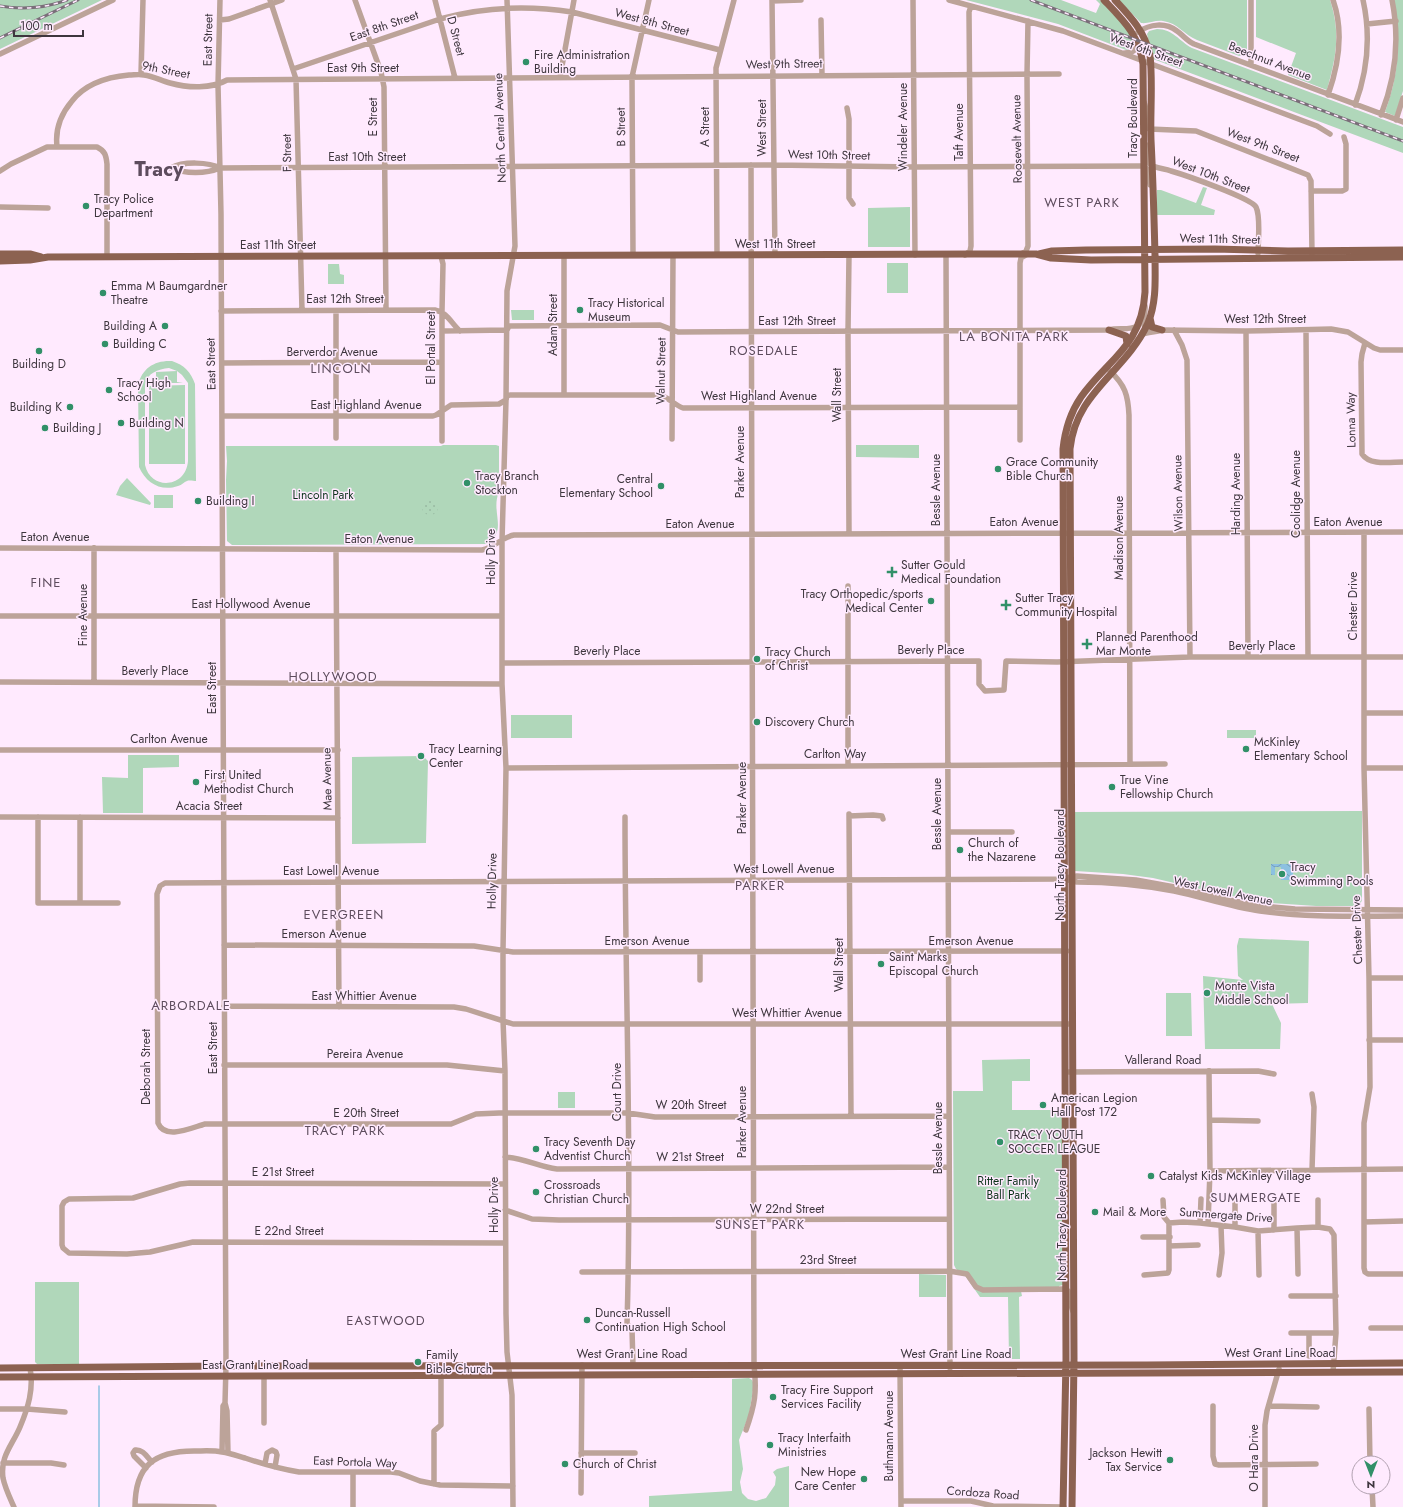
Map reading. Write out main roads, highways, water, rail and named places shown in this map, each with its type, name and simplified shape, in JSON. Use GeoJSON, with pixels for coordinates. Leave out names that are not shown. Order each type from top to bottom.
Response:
{"type":"FeatureCollection","features":[{"type":"Feature","properties":{"kind":"main road","name":"Tracy Boulevard"},"geometry":{"type":"LineString","coordinates":[[1104,0],[1134,34],[1139,44],[1143,60],[1145,249]]}},
{"type":"Feature","properties":{"kind":"main road","name":"Tracy Boulevard"},"geometry":{"type":"LineString","coordinates":[[1115,0],[1133,19],[1141,30],[1147,44],[1150,63],[1155,249]]}},
{"type":"Feature","properties":{"kind":"main road","name":"North Tracy Boulevard"},"geometry":{"type":"LineString","coordinates":[[1072,1507],[1074,1313],[1068,1024],[1069,879],[1066,533],[1062,455],[1065,432],[1072,412],[1082,396],[1109,371],[1124,360],[1132,350],[1139,331],[1144,300],[1145,249]]}},
{"type":"Feature","properties":{"kind":"main road","name":"West 11th Street"},"geometry":{"type":"LineString","coordinates":[[514,256],[946,255],[1036,254],[1069,250],[1155,249],[1258,250],[1403,258]]}},
{"type":"Feature","properties":{"kind":"main road","name":"North Tracy Boulevard"},"geometry":{"type":"LineString","coordinates":[[1109,371],[1127,344],[1150,318],[1155,295],[1155,249]]}},
{"type":"Feature","properties":{"kind":"main road","name":"West 11th Street"},"geometry":{"type":"LineString","coordinates":[[1036,254],[1052,258],[1086,260],[1145,260],[1258,258],[1403,250]]}},
{"type":"Feature","properties":{"kind":"main road","name":"East 11th Street"},"geometry":{"type":"LineString","coordinates":[[0,256],[30,254],[42,257],[514,256]]}},
{"type":"Feature","properties":{"kind":"main road"},"geometry":{"type":"LineString","coordinates":[[1150,318],[1152,327],[1162,330]]}},
{"type":"Feature","properties":{"kind":"main road"},"geometry":{"type":"LineString","coordinates":[[1109,330],[1126,336],[1127,344]]}},
{"type":"Feature","properties":{"kind":"main road","name":"North Tracy Boulevard"},"geometry":{"type":"LineString","coordinates":[[1064,1507],[1069,1072]]}},
{"type":"Feature","properties":{"kind":"main road","name":"West Grant Line Road"},"geometry":{"type":"LineString","coordinates":[[508,1366],[1403,1363]]}},
{"type":"Feature","properties":{"kind":"main road"},"geometry":{"type":"LineString","coordinates":[[1204,1372],[1218,1367],[1220,1364]]}},
{"type":"Feature","properties":{"kind":"main road","name":"East Grant Line Road"},"geometry":{"type":"LineString","coordinates":[[0,1368],[508,1366]]}},
{"type":"Feature","properties":{"kind":"main road","name":"West Grant Line Road"},"geometry":{"type":"LineString","coordinates":[[510,1375],[1403,1372]]}},
{"type":"Feature","properties":{"kind":"main road","name":"East Grant Line Road"},"geometry":{"type":"LineString","coordinates":[[0,1377],[510,1375]]}},
{"type":"Feature","properties":{"kind":"water"},"geometry":{"type":"Polygon","coordinates":[[[1271,864],[1293,864],[1293,880],[1281,880],[1281,867],[1275,867],[1275,875],[1271,875],[1271,864]]]}},
{"type":"Feature","properties":{"kind":"waterway"},"geometry":{"type":"LineString","coordinates":[[99,1386],[99,1507]]}},
{"type":"Feature","properties":{"kind":"railway"},"geometry":{"type":"LineString","coordinates":[[0,6],[34,8],[67,0]]}},
{"type":"Feature","properties":{"kind":"railway"},"geometry":{"type":"LineString","coordinates":[[0,38],[78,0]]}},
{"type":"Feature","properties":{"kind":"railway"},"geometry":{"type":"LineString","coordinates":[[1031,0],[1403,141]]}},
{"type":"Feature","properties":{"kind":"place","name":"Fire Administration Building"},"geometry":{"type":"Point","coordinates":[526,62]}},
{"type":"Feature","properties":{"kind":"place","name":"Tracy Police Department"},"geometry":{"type":"Point","coordinates":[86,206]}},
{"type":"Feature","properties":{"kind":"place","name":"Emma M Baumgardner Theatre"},"geometry":{"type":"Point","coordinates":[103,293]}},
{"type":"Feature","properties":{"kind":"place","name":"Tracy Historical Museum"},"geometry":{"type":"Point","coordinates":[580,310]}},
{"type":"Feature","properties":{"kind":"place","name":"Building A"},"geometry":{"type":"Point","coordinates":[165,326]}},
{"type":"Feature","properties":{"kind":"place","name":"Building C"},"geometry":{"type":"Point","coordinates":[105,344]}},
{"type":"Feature","properties":{"kind":"place","name":"Building D"},"geometry":{"type":"Point","coordinates":[39,351]}},
{"type":"Feature","properties":{"kind":"place","name":"Tracy High School"},"geometry":{"type":"Point","coordinates":[109,390]}},
{"type":"Feature","properties":{"kind":"place","name":"Building K"},"geometry":{"type":"Point","coordinates":[70,407]}},
{"type":"Feature","properties":{"kind":"place","name":"Building N"},"geometry":{"type":"Point","coordinates":[121,423]}},
{"type":"Feature","properties":{"kind":"place","name":"Building J"},"geometry":{"type":"Point","coordinates":[45,428]}},
{"type":"Feature","properties":{"kind":"place","name":"Grace Community Bible Church"},"geometry":{"type":"Point","coordinates":[998,469]}},
{"type":"Feature","properties":{"kind":"place","name":"Tracy Branch Stockton"},"geometry":{"type":"Point","coordinates":[467,483]}},
{"type":"Feature","properties":{"kind":"place","name":"Central Elementary School"},"geometry":{"type":"Point","coordinates":[661,486]}},
{"type":"Feature","properties":{"kind":"place","name":"Building I"},"geometry":{"type":"Point","coordinates":[198,501]}},
{"type":"Feature","properties":{"kind":"place","name":"Sutter Gould Medical Foundation"},"geometry":{"type":"Point","coordinates":[892,572]}},
{"type":"Feature","properties":{"kind":"place","name":"Tracy Orthopedic/sports Medical Center"},"geometry":{"type":"Point","coordinates":[931,601]}},
{"type":"Feature","properties":{"kind":"place","name":"Sutter Tracy Community Hospital"},"geometry":{"type":"Point","coordinates":[1006,605]}},
{"type":"Feature","properties":{"kind":"place","name":"Planned Parenthood Mar Monte"},"geometry":{"type":"Point","coordinates":[1087,644]}},
{"type":"Feature","properties":{"kind":"place","name":"Tracy Church of Christ"},"geometry":{"type":"Point","coordinates":[757,659]}},
{"type":"Feature","properties":{"kind":"place","name":"Discovery Church"},"geometry":{"type":"Point","coordinates":[757,722]}},
{"type":"Feature","properties":{"kind":"place","name":"McKinley Elementary School"},"geometry":{"type":"Point","coordinates":[1246,749]}},
{"type":"Feature","properties":{"kind":"place","name":"Tracy Learning Center"},"geometry":{"type":"Point","coordinates":[421,756]}},
{"type":"Feature","properties":{"kind":"place","name":"First United Methodist Church"},"geometry":{"type":"Point","coordinates":[196,782]}},
{"type":"Feature","properties":{"kind":"place","name":"True Vine Fellowship Church"},"geometry":{"type":"Point","coordinates":[1112,787]}},
{"type":"Feature","properties":{"kind":"place","name":"Church of the Nazarene"},"geometry":{"type":"Point","coordinates":[960,850]}},
{"type":"Feature","properties":{"kind":"place","name":"Tracy Swimming Pools"},"geometry":{"type":"Point","coordinates":[1282,874]}},
{"type":"Feature","properties":{"kind":"place","name":"Saint Marks Episcopal Church"},"geometry":{"type":"Point","coordinates":[881,964]}},
{"type":"Feature","properties":{"kind":"place","name":"Monte Vista Middle School"},"geometry":{"type":"Point","coordinates":[1207,993]}},
{"type":"Feature","properties":{"kind":"place","name":"American Legion Hall Post 172"},"geometry":{"type":"Point","coordinates":[1043,1105]}},
{"type":"Feature","properties":{"kind":"place","name":"TRACY YOUTH SOCCER LEAGUE"},"geometry":{"type":"Point","coordinates":[1000,1142]}},
{"type":"Feature","properties":{"kind":"place","name":"Tracy Seventh Day Adventist Church"},"geometry":{"type":"Point","coordinates":[536,1149]}},
{"type":"Feature","properties":{"kind":"place","name":"Catalyst Kids McKinley Village"},"geometry":{"type":"Point","coordinates":[1151,1176]}},
{"type":"Feature","properties":{"kind":"place","name":"Crossroads Christian Church"},"geometry":{"type":"Point","coordinates":[536,1192]}},
{"type":"Feature","properties":{"kind":"place","name":"Mail & More"},"geometry":{"type":"Point","coordinates":[1095,1212]}},
{"type":"Feature","properties":{"kind":"place","name":"Duncan-Russell Continuation High School"},"geometry":{"type":"Point","coordinates":[587,1320]}},
{"type":"Feature","properties":{"kind":"place","name":"Family Bible Church"},"geometry":{"type":"Point","coordinates":[418,1362]}},
{"type":"Feature","properties":{"kind":"place","name":"Tracy Fire Support Services Facility"},"geometry":{"type":"Point","coordinates":[773,1397]}},
{"type":"Feature","properties":{"kind":"place","name":"Tracy Interfaith Ministries"},"geometry":{"type":"Point","coordinates":[770,1445]}},
{"type":"Feature","properties":{"kind":"place","name":"Jackson Hewitt Tax Service"},"geometry":{"type":"Point","coordinates":[1170,1460]}},
{"type":"Feature","properties":{"kind":"place","name":"Church of Christ"},"geometry":{"type":"Point","coordinates":[565,1464]}},
{"type":"Feature","properties":{"kind":"place","name":"New Hope Care Center"},"geometry":{"type":"Point","coordinates":[864,1479]}},
{"type":"Feature","properties":{"kind":"district","name":"Tracy"},"geometry":{"type":"Point","coordinates":[159,169]}},
{"type":"Feature","properties":{"kind":"district","name":"WEST PARK"},"geometry":{"type":"Point","coordinates":[1082,202]}},
{"type":"Feature","properties":{"kind":"district","name":"LA BONITA PARK"},"geometry":{"type":"Point","coordinates":[1014,336]}},
{"type":"Feature","properties":{"kind":"district","name":"ROSEDALE"},"geometry":{"type":"Point","coordinates":[764,350]}},
{"type":"Feature","properties":{"kind":"district","name":"LINCOLN"},"geometry":{"type":"Point","coordinates":[341,368]}},
{"type":"Feature","properties":{"kind":"district","name":"FINE"},"geometry":{"type":"Point","coordinates":[46,582]}},
{"type":"Feature","properties":{"kind":"district","name":"HOLLYWOOD"},"geometry":{"type":"Point","coordinates":[333,676]}},
{"type":"Feature","properties":{"kind":"district","name":"PARKER"},"geometry":{"type":"Point","coordinates":[760,885]}},
{"type":"Feature","properties":{"kind":"district","name":"EVERGREEN"},"geometry":{"type":"Point","coordinates":[344,914]}},
{"type":"Feature","properties":{"kind":"district","name":"ARBORDALE"},"geometry":{"type":"Point","coordinates":[191,1005]}},
{"type":"Feature","properties":{"kind":"district","name":"TRACY PARK"},"geometry":{"type":"Point","coordinates":[345,1130]}},
{"type":"Feature","properties":{"kind":"district","name":"SUMMERGATE"},"geometry":{"type":"Point","coordinates":[1256,1197]}},
{"type":"Feature","properties":{"kind":"district","name":"SUNSET PARK"},"geometry":{"type":"Point","coordinates":[760,1224]}},
{"type":"Feature","properties":{"kind":"district","name":"EASTWOOD"},"geometry":{"type":"Point","coordinates":[386,1320]}},
{"type":"Feature","properties":{"kind":"park label","name":"Lincoln Park"},"geometry":{"type":"Point","coordinates":[323,495]}},
{"type":"Feature","properties":{"kind":"park label","name":"Ritter Family Ball Park"},"geometry":{"type":"Point","coordinates":[1008,1188]}}]}
